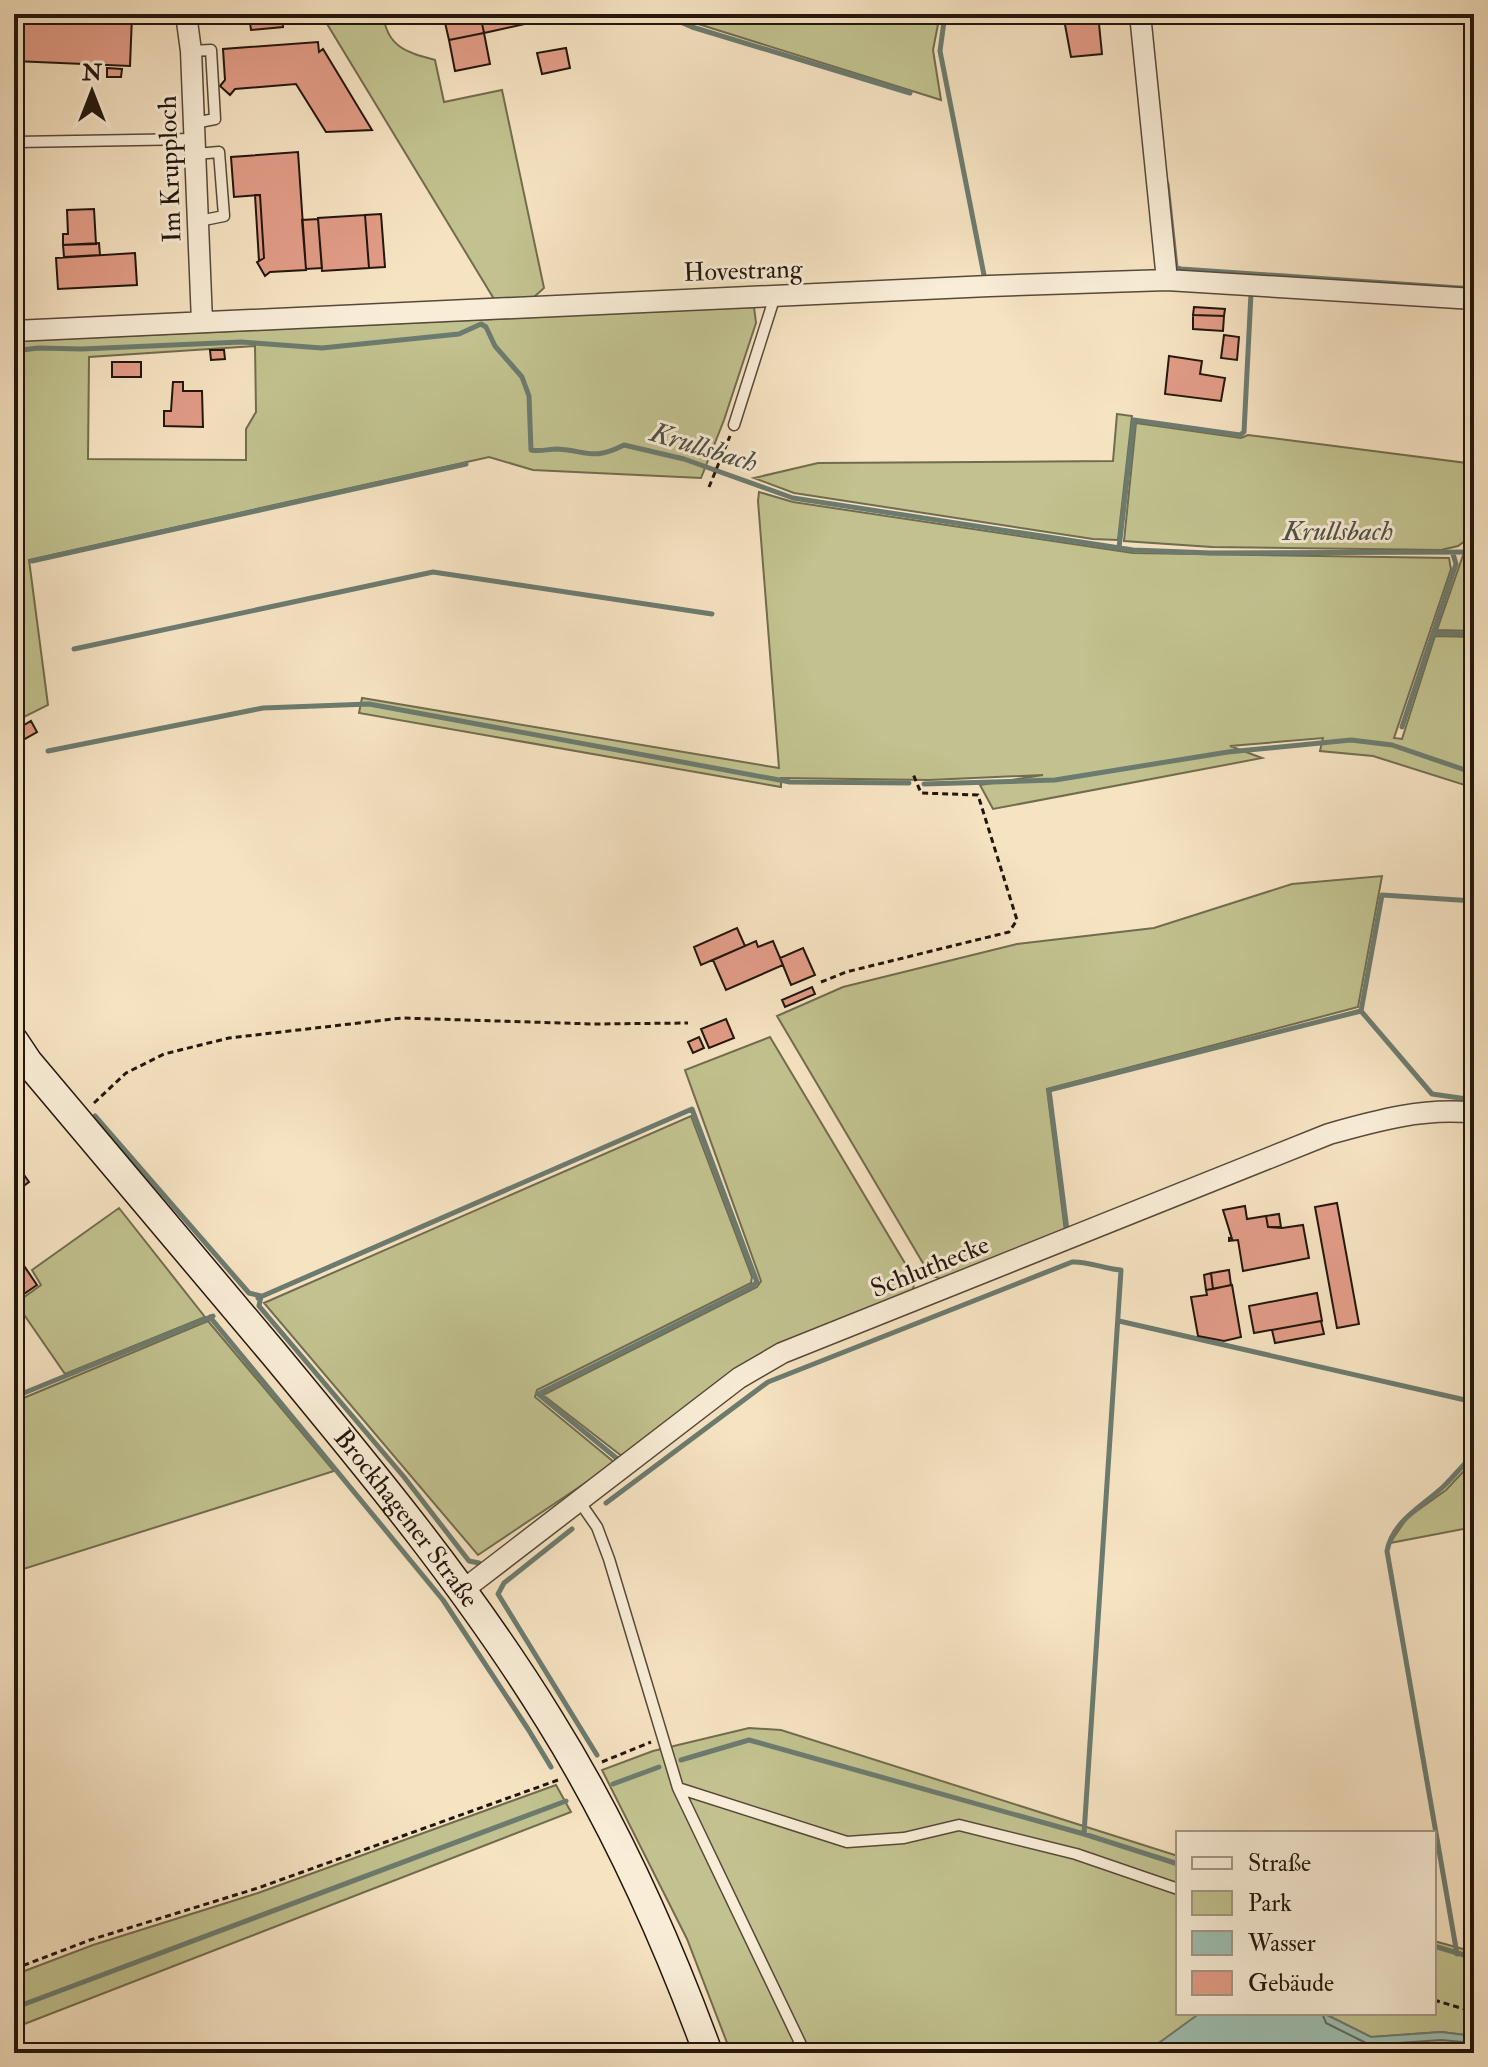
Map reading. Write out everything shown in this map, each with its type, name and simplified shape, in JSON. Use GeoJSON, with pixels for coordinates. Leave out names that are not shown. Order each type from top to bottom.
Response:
{"type":"FeatureCollection","features":[{"type":"Feature","properties":{"kind":"main road","name":"Brockhagener Straße"},"geometry":{"type":"LineString","coordinates":[[14,1041],[28,1062],[386,1488],[463,1590],[549,1719],[579,1772],[667,1947],[708,2053]]}},
{"type":"Feature","properties":{"kind":"street","name":"Im Krupploch"},"geometry":{"type":"LineString","coordinates":[[186,14],[191,51],[202,322]]}},
{"type":"Feature","properties":{"kind":"street"},"geometry":{"type":"LineString","coordinates":[[1140,14],[1167,280]]}},
{"type":"Feature","properties":{"kind":"street","name":"Hovestrang"},"geometry":{"type":"LineString","coordinates":[[14,331],[1167,280],[1474,299]]}},
{"type":"Feature","properties":{"kind":"street","name":"Schluthecke"},"geometry":{"type":"LineString","coordinates":[[463,1590],[739,1378],[782,1353],[1329,1134],[1378,1120],[1420,1114],[1474,1113]]}},
{"type":"Feature","properties":{"kind":"lane"},"geometry":{"type":"LineString","coordinates":[[14,211],[16,142],[195,139]]}},
{"type":"Feature","properties":{"kind":"lane"},"geometry":{"type":"LineString","coordinates":[[734,425],[775,296]]}},
{"type":"Feature","properties":{"kind":"lane"},"geometry":{"type":"LineString","coordinates":[[579,1501],[597,1527],[609,1559],[678,1788],[805,2053]]}},
{"type":"Feature","properties":{"kind":"lane"},"geometry":{"type":"LineString","coordinates":[[678,1788],[847,1842],[904,1838],[959,1825],[1076,1854],[1176,1888]]}},
{"type":"Feature","properties":{"kind":"path"},"geometry":{"type":"LineString","coordinates":[[709,487],[734,425]]}},
{"type":"Feature","properties":{"kind":"path"},"geometry":{"type":"LineString","coordinates":[[821,982],[846,972],[1009,932],[1017,920],[978,795],[921,793],[913,774]]}},
{"type":"Feature","properties":{"kind":"path"},"geometry":{"type":"LineString","coordinates":[[77,1119],[126,1073],[164,1054],[229,1038],[402,1018],[594,1024],[688,1023]]}},
{"type":"Feature","properties":{"kind":"path"},"geometry":{"type":"LineString","coordinates":[[579,1772],[662,1737]]}},
{"type":"Feature","properties":{"kind":"path"},"geometry":{"type":"LineString","coordinates":[[14,1969],[90,1940],[258,1888],[548,1783]]}},
{"type":"Feature","properties":{"kind":"path"},"geometry":{"type":"LineString","coordinates":[[1436,2001],[1474,2012]]}},
{"type":"Feature","properties":{"kind":"green space"},"geometry":{"type":"Polygon","coordinates":[[[321,14],[383,14],[394,41],[407,51],[435,60],[444,102],[502,90],[544,288],[533,298],[494,299],[321,14]]]}},
{"type":"Feature","properties":{"kind":"green space"},"geometry":{"type":"Polygon","coordinates":[[[674,14],[940,14],[933,50],[941,100],[695,23],[674,14]]]}},
{"type":"Feature","properties":{"kind":"green space"},"geometry":{"type":"Polygon","coordinates":[[[754,307],[756,323],[701,478],[533,470],[489,457],[29,560],[48,705],[14,722],[14,341],[754,307]],[[255,346],[89,357],[88,459],[246,460],[246,429],[256,412],[255,346]]]}},
{"type":"Feature","properties":{"kind":"green space"},"geometry":{"type":"Polygon","coordinates":[[[1117,414],[1132,416],[1118,540],[1093,539],[794,493],[754,478],[818,463],[1113,461],[1117,414]]]}},
{"type":"Feature","properties":{"kind":"green space"},"geometry":{"type":"Polygon","coordinates":[[[1136,423],[1474,464],[1474,631],[1437,630],[1469,538],[1458,546],[1441,550],[1212,547],[1124,541],[1136,423]]]}},
{"type":"Feature","properties":{"kind":"green space"},"geometry":{"type":"Polygon","coordinates":[[[759,492],[793,502],[1133,553],[1449,558],[1451,569],[1394,738],[1402,739],[1435,636],[1474,637],[1474,788],[1373,756],[1320,751],[1323,738],[1230,746],[1262,758],[993,809],[980,785],[1043,775],[929,780],[781,778],[781,787],[359,713],[362,698],[779,768],[759,492]]]}},
{"type":"Feature","properties":{"kind":"green space"},"geometry":{"type":"Polygon","coordinates":[[[1382,876],[1358,1007],[1047,1089],[1065,1231],[941,1279],[930,1275],[777,1016],[843,987],[1017,944],[1154,928],[1292,884],[1382,876]]]}},
{"type":"Feature","properties":{"kind":"green space"},"geometry":{"type":"Polygon","coordinates":[[[770,1037],[915,1280],[912,1294],[783,1346],[623,1457],[543,1395],[757,1287],[761,1281],[685,1070],[770,1037]]]}},
{"type":"Feature","properties":{"kind":"green space"},"geometry":{"type":"Polygon","coordinates":[[[691,1116],[752,1277],[751,1283],[537,1390],[535,1397],[615,1463],[478,1555],[264,1303],[691,1116]]]}},
{"type":"Feature","properties":{"kind":"green space"},"geometry":{"type":"Polygon","coordinates":[[[119,1208],[205,1317],[65,1374],[16,1303],[41,1285],[32,1270],[119,1208]]]}},
{"type":"Feature","properties":{"kind":"green space"},"geometry":{"type":"Polygon","coordinates":[[[208,1321],[334,1471],[14,1572],[14,1402],[208,1321]]]}},
{"type":"Feature","properties":{"kind":"green space"},"geometry":{"type":"Polygon","coordinates":[[[1474,1460],[1474,1527],[1390,1543],[1407,1518],[1446,1490],[1474,1460]]]}},
{"type":"Feature","properties":{"kind":"green space"},"geometry":{"type":"Polygon","coordinates":[[[749,1728],[781,1730],[1176,1855],[1176,2015],[1200,2015],[1145,2053],[731,2053],[687,1939],[602,1770],[653,1751],[749,1728]]]}},
{"type":"Feature","properties":{"kind":"green space"},"geometry":{"type":"Polygon","coordinates":[[[556,1785],[571,1812],[14,2028],[14,1975],[93,1945],[258,1893],[556,1785]]]}},
{"type":"Feature","properties":{"kind":"green space"},"geometry":{"type":"Polygon","coordinates":[[[1436,1942],[1474,1952],[1474,2036],[1441,2032],[1371,2037],[1327,2015],[1436,2015],[1436,1942]]]}},
{"type":"Feature","properties":{"kind":"water"},"geometry":{"type":"Polygon","coordinates":[[[1197,2015],[1327,2015],[1371,2037],[1441,2032],[1474,2036],[1474,2053],[1145,2053],[1197,2015]]]}},
{"type":"Feature","properties":{"kind":"building"},"geometry":{"type":"Polygon","coordinates":[[[14,14],[35,14],[34,22],[14,21],[14,14]]]}},
{"type":"Feature","properties":{"kind":"building"},"geometry":{"type":"Polygon","coordinates":[[[35,14],[132,16],[130,66],[14,61],[14,21],[34,22],[35,14]]]}},
{"type":"Feature","properties":{"kind":"building"},"geometry":{"type":"Polygon","coordinates":[[[249,14],[282,14],[283,27],[251,30],[249,14]]]}},
{"type":"Feature","properties":{"kind":"building"},"geometry":{"type":"Polygon","coordinates":[[[443,14],[480,14],[484,33],[449,40],[443,14]]]}},
{"type":"Feature","properties":{"kind":"building"},"geometry":{"type":"Polygon","coordinates":[[[480,14],[537,14],[538,21],[484,33],[480,14]]]}},
{"type":"Feature","properties":{"kind":"building"},"geometry":{"type":"Polygon","coordinates":[[[1031,14],[1052,14],[1052,18],[1032,20],[1031,14]]]}},
{"type":"Feature","properties":{"kind":"building"},"geometry":{"type":"Polygon","coordinates":[[[1063,14],[1098,14],[1102,54],[1071,57],[1063,14]]]}},
{"type":"Feature","properties":{"kind":"building"},"geometry":{"type":"Polygon","coordinates":[[[484,33],[490,64],[455,71],[449,40],[484,33]]]}},
{"type":"Feature","properties":{"kind":"building"},"geometry":{"type":"Polygon","coordinates":[[[318,42],[319,52],[323,49],[372,130],[326,132],[296,84],[235,89],[230,95],[220,86],[225,80],[223,49],[318,42]]]}},
{"type":"Feature","properties":{"kind":"building"},"geometry":{"type":"Polygon","coordinates":[[[566,48],[570,68],[542,74],[537,53],[566,48]]]}},
{"type":"Feature","properties":{"kind":"building"},"geometry":{"type":"Polygon","coordinates":[[[107,68],[122,69],[121,77],[107,77],[107,68]]]}},
{"type":"Feature","properties":{"kind":"building"},"geometry":{"type":"Polygon","coordinates":[[[298,152],[306,270],[270,272],[265,276],[257,262],[264,258],[260,195],[234,197],[231,157],[298,152]]]}},
{"type":"Feature","properties":{"kind":"building"},"geometry":{"type":"Polygon","coordinates":[[[255,195],[260,195],[264,258],[259,261],[255,195]]]}},
{"type":"Feature","properties":{"kind":"building"},"geometry":{"type":"Polygon","coordinates":[[[94,209],[96,244],[63,245],[63,234],[68,234],[67,210],[94,209]]]}},
{"type":"Feature","properties":{"kind":"building"},"geometry":{"type":"Polygon","coordinates":[[[381,214],[385,267],[369,268],[365,215],[381,214]]]}},
{"type":"Feature","properties":{"kind":"building"},"geometry":{"type":"Polygon","coordinates":[[[365,215],[369,268],[322,271],[318,218],[365,215]]]}},
{"type":"Feature","properties":{"kind":"building"},"geometry":{"type":"Polygon","coordinates":[[[318,219],[322,268],[306,269],[302,220],[318,219]]]}},
{"type":"Feature","properties":{"kind":"building"},"geometry":{"type":"Polygon","coordinates":[[[99,243],[100,255],[64,257],[63,245],[99,243]]]}},
{"type":"Feature","properties":{"kind":"building"},"geometry":{"type":"Polygon","coordinates":[[[135,253],[137,285],[58,289],[56,258],[135,253]]]}},
{"type":"Feature","properties":{"kind":"building"},"geometry":{"type":"Polygon","coordinates":[[[1194,307],[1225,309],[1224,316],[1193,315],[1194,307]]]}},
{"type":"Feature","properties":{"kind":"building"},"geometry":{"type":"Polygon","coordinates":[[[1193,315],[1224,316],[1223,331],[1193,329],[1193,315]]]}},
{"type":"Feature","properties":{"kind":"building"},"geometry":{"type":"Polygon","coordinates":[[[1224,335],[1239,337],[1237,360],[1221,358],[1224,335]]]}},
{"type":"Feature","properties":{"kind":"building"},"geometry":{"type":"Polygon","coordinates":[[[210,350],[224,350],[225,359],[211,360],[210,350]]]}},
{"type":"Feature","properties":{"kind":"building"},"geometry":{"type":"Polygon","coordinates":[[[1169,356],[1202,361],[1200,374],[1225,378],[1221,401],[1165,394],[1169,356]]]}},
{"type":"Feature","properties":{"kind":"building"},"geometry":{"type":"Polygon","coordinates":[[[112,362],[141,362],[141,377],[112,377],[112,362]]]}},
{"type":"Feature","properties":{"kind":"building"},"geometry":{"type":"Polygon","coordinates":[[[173,382],[183,382],[183,391],[202,391],[203,427],[164,426],[164,411],[171,411],[173,382]]]}},
{"type":"Feature","properties":{"kind":"building"},"geometry":{"type":"Polygon","coordinates":[[[31,721],[37,732],[14,745],[14,731],[31,721]]]}},
{"type":"Feature","properties":{"kind":"building"},"geometry":{"type":"Polygon","coordinates":[[[737,928],[745,946],[701,965],[694,947],[737,928]]]}},
{"type":"Feature","properties":{"kind":"building"},"geometry":{"type":"Polygon","coordinates":[[[756,941],[758,947],[773,941],[783,965],[726,990],[713,960],[756,941]]]}},
{"type":"Feature","properties":{"kind":"building"},"geometry":{"type":"Polygon","coordinates":[[[803,948],[815,975],[791,985],[780,958],[803,948]]]}},
{"type":"Feature","properties":{"kind":"building"},"geometry":{"type":"Polygon","coordinates":[[[812,987],[815,994],[785,1007],[782,1000],[812,987]]]}},
{"type":"Feature","properties":{"kind":"building"},"geometry":{"type":"Polygon","coordinates":[[[726,1019],[734,1038],[709,1048],[701,1029],[726,1019]]]}},
{"type":"Feature","properties":{"kind":"building"},"geometry":{"type":"Polygon","coordinates":[[[699,1037],[704,1048],[693,1053],[688,1042],[699,1037]]]}},
{"type":"Feature","properties":{"kind":"building"},"geometry":{"type":"Polygon","coordinates":[[[17,1165],[29,1182],[14,1193],[14,1167],[17,1165]]]}},
{"type":"Feature","properties":{"kind":"building"},"geometry":{"type":"Polygon","coordinates":[[[1337,1203],[1359,1324],[1337,1328],[1315,1207],[1337,1203]]]}},
{"type":"Feature","properties":{"kind":"building"},"geometry":{"type":"Polygon","coordinates":[[[1245,1206],[1247,1219],[1266,1216],[1268,1227],[1303,1225],[1309,1258],[1243,1271],[1238,1240],[1229,1241],[1229,1238],[1232,1239],[1223,1210],[1245,1206]]]}},
{"type":"Feature","properties":{"kind":"building"},"geometry":{"type":"Polygon","coordinates":[[[1279,1214],[1281,1227],[1268,1227],[1266,1216],[1279,1214]]]}},
{"type":"Feature","properties":{"kind":"building"},"geometry":{"type":"Polygon","coordinates":[[[14,1251],[37,1285],[18,1298],[14,1292],[14,1251]]]}},
{"type":"Feature","properties":{"kind":"building"},"geometry":{"type":"Polygon","coordinates":[[[1229,1270],[1231,1285],[1213,1289],[1211,1273],[1229,1270]]]}},
{"type":"Feature","properties":{"kind":"building"},"geometry":{"type":"Polygon","coordinates":[[[1211,1273],[1213,1289],[1206,1290],[1204,1275],[1211,1273]]]}},
{"type":"Feature","properties":{"kind":"building"},"geometry":{"type":"Polygon","coordinates":[[[1232,1285],[1241,1337],[1224,1341],[1198,1336],[1191,1297],[1207,1295],[1206,1290],[1232,1285]]]}},
{"type":"Feature","properties":{"kind":"building"},"geometry":{"type":"Polygon","coordinates":[[[1317,1293],[1322,1321],[1254,1333],[1249,1306],[1317,1293]]]}},
{"type":"Feature","properties":{"kind":"building"},"geometry":{"type":"Polygon","coordinates":[[[1321,1321],[1324,1334],[1275,1343],[1272,1330],[1321,1321]]]}},
{"type":"Feature","properties":{"kind":"waterway"},"geometry":{"type":"LineString","coordinates":[[662,14],[692,27],[910,93]]}},
{"type":"Feature","properties":{"kind":"waterway"},"geometry":{"type":"LineString","coordinates":[[945,14],[940,51],[984,275]]}},
{"type":"Feature","properties":{"kind":"waterway"},"geometry":{"type":"LineString","coordinates":[[1167,184],[1176,267],[1181,269],[1474,289]]}},
{"type":"Feature","properties":{"kind":"waterway"},"geometry":{"type":"LineString","coordinates":[[1119,548],[1134,420],[1240,435],[1244,432],[1251,293]]}},
{"type":"Feature","properties":{"kind":"waterway","name":"Krullsbach"},"geometry":{"type":"LineString","coordinates":[[14,351],[241,342],[322,348],[459,334],[481,324],[522,377],[529,396],[531,450],[558,449],[597,454],[624,445],[684,459],[793,498],[1133,550],[1211,553],[1474,552]]}},
{"type":"Feature","properties":{"kind":"waterway"},"geometry":{"type":"LineString","coordinates":[[32,561],[466,464]]}},
{"type":"Feature","properties":{"kind":"waterway"},"geometry":{"type":"LineString","coordinates":[[1402,727],[1456,564],[1453,554]]}},
{"type":"Feature","properties":{"kind":"waterway"},"geometry":{"type":"LineString","coordinates":[[74,649],[433,572],[712,614]]}},
{"type":"Feature","properties":{"kind":"waterway"},"geometry":{"type":"LineString","coordinates":[[1433,633],[1474,634]]}},
{"type":"Feature","properties":{"kind":"waterway"},"geometry":{"type":"LineString","coordinates":[[48,751],[263,708],[369,704],[790,782],[909,783]]}},
{"type":"Feature","properties":{"kind":"waterway"},"geometry":{"type":"LineString","coordinates":[[924,784],[1055,780],[1228,752],[1351,740],[1392,745],[1474,773]]}},
{"type":"Feature","properties":{"kind":"waterway"},"geometry":{"type":"LineString","coordinates":[[1361,1011],[1382,895],[1474,901]]}},
{"type":"Feature","properties":{"kind":"waterway"},"geometry":{"type":"LineString","coordinates":[[1361,1011],[1432,1094],[1474,1100]]}},
{"type":"Feature","properties":{"kind":"waterway"},"geometry":{"type":"LineString","coordinates":[[1067,1230],[1049,1090],[1361,1011]]}},
{"type":"Feature","properties":{"kind":"waterway"},"geometry":{"type":"LineString","coordinates":[[258,1298],[692,1109],[757,1282],[538,1394],[620,1461]]}},
{"type":"Feature","properties":{"kind":"waterway"},"geometry":{"type":"LineString","coordinates":[[95,1116],[249,1293],[261,1296],[259,1306],[404,1477],[469,1561],[479,1563]]}},
{"type":"Feature","properties":{"kind":"waterway"},"geometry":{"type":"LineString","coordinates":[[606,1503],[768,1382],[1072,1262],[1121,1270],[1084,1834]]}},
{"type":"Feature","properties":{"kind":"waterway"},"geometry":{"type":"LineString","coordinates":[[14,1397],[213,1316]]}},
{"type":"Feature","properties":{"kind":"waterway"},"geometry":{"type":"LineString","coordinates":[[210,1317],[443,1600],[551,1767]]}},
{"type":"Feature","properties":{"kind":"waterway"},"geometry":{"type":"LineString","coordinates":[[1119,1321],[1474,1402]]}},
{"type":"Feature","properties":{"kind":"waterway"},"geometry":{"type":"LineString","coordinates":[[1436,1831],[1387,1551],[1402,1522],[1444,1486],[1474,1454]]}},
{"type":"Feature","properties":{"kind":"waterway"},"geometry":{"type":"LineString","coordinates":[[572,1529],[504,1583],[498,1594],[597,1755]]}},
{"type":"Feature","properties":{"kind":"waterway"},"geometry":{"type":"LineString","coordinates":[[681,1760],[749,1740],[1084,1834],[1176,1863]]}},
{"type":"Feature","properties":{"kind":"waterway"},"geometry":{"type":"LineString","coordinates":[[613,1784],[659,1767]]}},
{"type":"Feature","properties":{"kind":"waterway"},"geometry":{"type":"LineString","coordinates":[[14,2008],[566,1801]]}},
{"type":"Feature","properties":{"kind":"waterway"},"geometry":{"type":"LineString","coordinates":[[1436,1833],[1457,1954]]}},
{"type":"Feature","properties":{"kind":"waterway"},"geometry":{"type":"LineString","coordinates":[[1436,1947],[1474,1958]]}}]}
